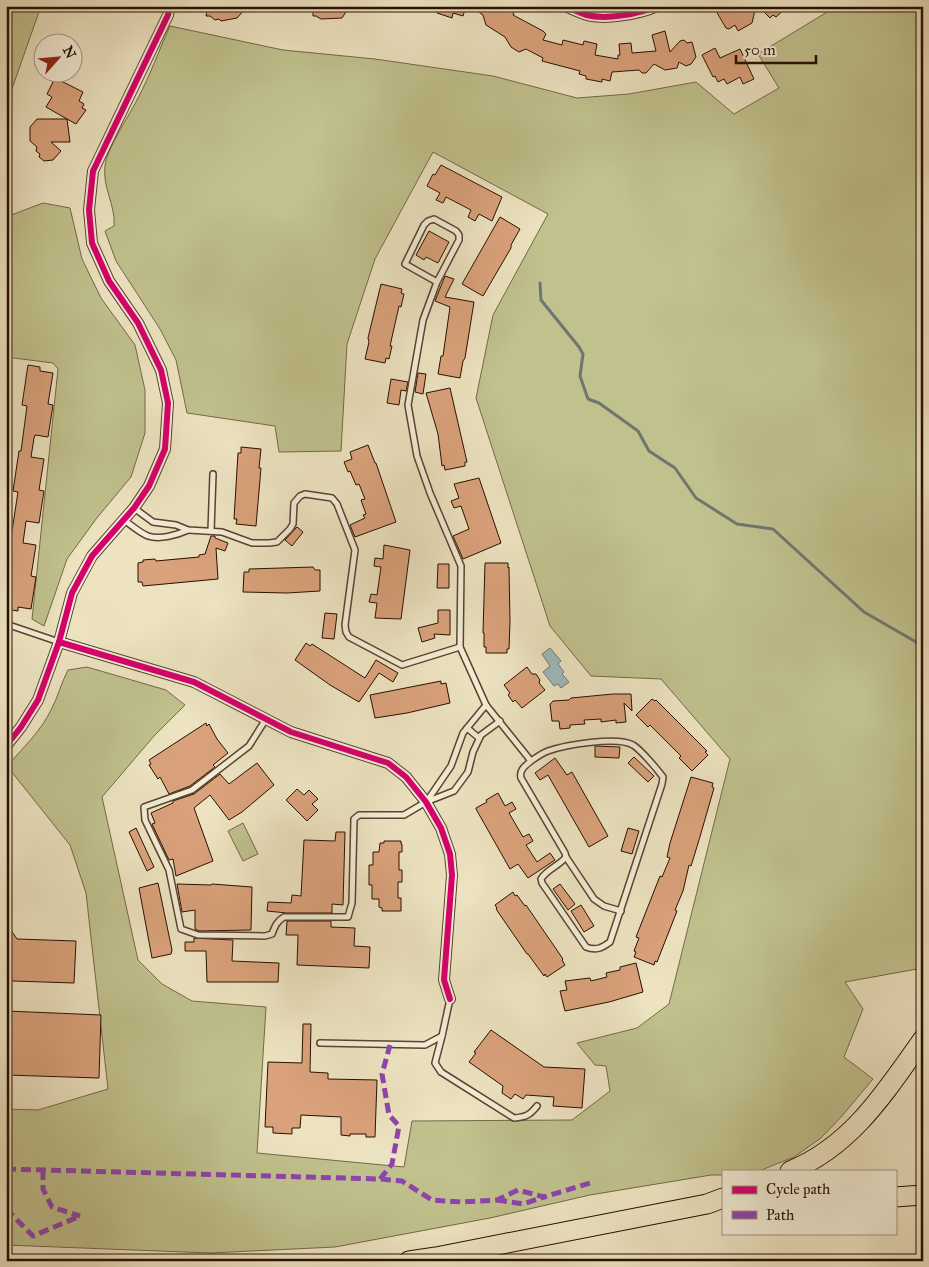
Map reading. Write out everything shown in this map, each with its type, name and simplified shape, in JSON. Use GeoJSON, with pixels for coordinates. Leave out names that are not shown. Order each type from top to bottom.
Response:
{"type":"FeatureCollection","features":[{"type":"Feature","properties":{"kind":"highway"},"geometry":{"type":"LineString","coordinates":[[792,1170],[818,1157],[848,1135],[876,1103],[923,1039]]}},
{"type":"Feature","properties":{"kind":"highway"},"geometry":{"type":"LineString","coordinates":[[896,1197],[923,1195]]}},
{"type":"Feature","properties":{"kind":"highway"},"geometry":{"type":"LineString","coordinates":[[409,1261],[436,1258],[707,1204],[722,1198]]}},
{"type":"Feature","properties":{"kind":"highway"},"geometry":{"type":"LineString","coordinates":[[630,1218],[722,1211]]}},
{"type":"Feature","properties":{"kind":"street"},"geometry":{"type":"LineString","coordinates":[[6,746],[21,728],[38,700],[59,642],[72,593],[92,556],[134,508],[149,486],[165,449],[168,403],[161,370],[138,323],[109,281],[92,243],[89,210],[92,171],[168,15],[170,6]]}},
{"type":"Feature","properties":{"kind":"street"},"geometry":{"type":"LineString","coordinates":[[565,6],[589,16],[644,12],[657,6]]}},
{"type":"Feature","properties":{"kind":"street"},"geometry":{"type":"LineString","coordinates":[[59,642],[194,682],[291,732],[388,763],[406,777],[426,802],[441,828],[450,854],[452,875],[444,980],[450,999]]}},
{"type":"Feature","properties":{"kind":"lane"},"geometry":{"type":"LineString","coordinates":[[437,282],[405,264],[424,225],[434,219],[456,231],[459,235],[459,240],[437,282],[423,320],[408,405],[417,456],[430,493],[461,566],[460,647],[486,705],[531,761]]}},
{"type":"Feature","properties":{"kind":"lane"},"geometry":{"type":"LineString","coordinates":[[212,531],[213,474]]}},
{"type":"Feature","properties":{"kind":"lane"},"geometry":{"type":"LineString","coordinates":[[134,508],[153,522],[176,525],[188,530],[222,532],[252,543],[277,542],[293,524],[294,503],[300,496],[305,494],[332,498],[337,504],[355,550],[345,625],[349,637],[402,665],[460,647]]}},
{"type":"Feature","properties":{"kind":"lane"},"geometry":{"type":"LineString","coordinates":[[124,520],[146,535],[152,536],[177,535],[188,530]]}},
{"type":"Feature","properties":{"kind":"lane"},"geometry":{"type":"LineString","coordinates":[[6,624],[59,642]]}},
{"type":"Feature","properties":{"kind":"lane"},"geometry":{"type":"LineString","coordinates":[[426,802],[452,766],[463,734],[486,705]]}},
{"type":"Feature","properties":{"kind":"lane"},"geometry":{"type":"LineString","coordinates":[[266,719],[249,746],[192,790],[144,807],[145,820],[169,870],[181,929],[198,935],[265,936],[272,934],[276,924],[284,918],[348,917],[352,903],[354,819],[359,815],[404,815],[426,802],[454,792],[468,772],[472,752],[481,734],[500,721]]}},
{"type":"Feature","properties":{"kind":"lane"},"geometry":{"type":"LineString","coordinates":[[467,728],[479,738]]}},
{"type":"Feature","properties":{"kind":"lane"},"geometry":{"type":"LineString","coordinates":[[566,857],[563,862],[544,874],[541,879],[586,948],[593,950],[602,948],[610,942],[621,911],[662,784],[663,777],[633,745],[606,741],[548,751],[531,761],[520,773],[521,778],[559,841],[566,857],[594,899],[604,906],[621,911]]}},
{"type":"Feature","properties":{"kind":"lane"},"geometry":{"type":"LineString","coordinates":[[450,999],[435,1063],[442,1072],[514,1118],[530,1115],[537,1106]]}},
{"type":"Feature","properties":{"kind":"lane"},"geometry":{"type":"LineString","coordinates":[[320,1043],[425,1045],[442,1036]]}},
{"type":"Feature","properties":{"kind":"green space"},"geometry":{"type":"Polygon","coordinates":[[[6,6],[41,6],[6,106],[6,6]]]}},
{"type":"Feature","properties":{"kind":"green space"},"geometry":{"type":"Polygon","coordinates":[[[837,6],[923,6],[923,968],[845,982],[863,1009],[844,1057],[873,1079],[821,1138],[794,1157],[762,1170],[722,1170],[722,1175],[711,1175],[590,1195],[490,1218],[335,1247],[210,1253],[6,1245],[6,1109],[38,1110],[108,1089],[86,893],[70,845],[7,766],[31,740],[47,718],[68,670],[87,667],[166,690],[185,705],[154,736],[102,797],[138,960],[162,984],[192,1001],[266,1007],[257,1153],[404,1167],[412,1121],[572,1120],[610,1091],[606,1066],[595,1065],[577,1043],[637,1028],[669,1004],[730,759],[661,679],[591,676],[550,626],[476,398],[493,315],[548,214],[433,152],[375,259],[347,344],[341,451],[279,452],[275,426],[187,413],[176,360],[160,329],[116,261],[105,231],[114,226],[113,211],[105,181],[106,159],[113,142],[142,91],[170,26],[283,50],[375,59],[493,76],[577,98],[629,94],[696,82],[734,114],[779,88],[758,54],[837,6]]]}},
{"type":"Feature","properties":{"kind":"green space"},"geometry":{"type":"Polygon","coordinates":[[[43,203],[70,208],[82,259],[101,298],[135,345],[145,390],[145,433],[131,477],[96,519],[67,559],[44,626],[32,619],[58,369],[53,363],[6,357],[6,217],[43,203]]]}},
{"type":"Feature","properties":{"kind":"green space"},"geometry":{"type":"Polygon","coordinates":[[[243,823],[258,854],[243,861],[228,831],[243,823]]]}},
{"type":"Feature","properties":{"kind":"water"},"geometry":{"type":"Polygon","coordinates":[[[550,648],[561,661],[558,664],[564,672],[562,674],[569,682],[561,688],[558,684],[554,686],[543,672],[550,666],[542,654],[550,648]]]}},
{"type":"Feature","properties":{"kind":"building"},"geometry":{"type":"Polygon","coordinates":[[[208,6],[248,6],[237,18],[221,21],[206,16],[208,6]]]}},
{"type":"Feature","properties":{"kind":"building"},"geometry":{"type":"Polygon","coordinates":[[[313,6],[350,6],[342,18],[321,19],[313,16],[313,6]]]}},
{"type":"Feature","properties":{"kind":"building"},"geometry":{"type":"Polygon","coordinates":[[[438,6],[466,6],[463,16],[453,13],[452,18],[437,13],[438,6]]]}},
{"type":"Feature","properties":{"kind":"building"},"geometry":{"type":"Polygon","coordinates":[[[470,6],[503,6],[514,13],[513,15],[543,31],[546,34],[543,40],[562,45],[563,40],[583,45],[584,41],[597,44],[595,55],[618,59],[618,55],[620,55],[619,44],[631,43],[632,53],[656,51],[652,35],[665,31],[670,52],[680,41],[684,40],[687,43],[692,42],[696,57],[691,64],[686,66],[679,62],[677,68],[665,70],[654,64],[646,73],[642,73],[639,70],[612,72],[610,81],[602,79],[602,82],[586,79],[586,76],[579,74],[580,71],[542,61],[543,58],[526,49],[519,52],[511,47],[505,37],[486,25],[483,15],[470,6]]]}},
{"type":"Feature","properties":{"kind":"building"},"geometry":{"type":"Polygon","coordinates":[[[713,6],[756,6],[752,23],[738,31],[735,25],[729,29],[726,28],[713,6]]]}},
{"type":"Feature","properties":{"kind":"building"},"geometry":{"type":"Polygon","coordinates":[[[758,6],[788,6],[776,17],[773,15],[770,18],[758,6]]]}},
{"type":"Feature","properties":{"kind":"building"},"geometry":{"type":"Polygon","coordinates":[[[715,48],[720,58],[740,49],[754,79],[743,84],[740,77],[727,84],[724,79],[718,82],[715,76],[713,77],[702,55],[715,48]]]}},
{"type":"Feature","properties":{"kind":"building"},"geometry":{"type":"Polygon","coordinates":[[[53,82],[63,82],[83,92],[79,101],[84,104],[82,108],[86,110],[76,124],[46,107],[52,97],[47,94],[53,82]]]}},
{"type":"Feature","properties":{"kind":"building"},"geometry":{"type":"Polygon","coordinates":[[[37,119],[67,119],[70,142],[51,142],[61,151],[53,160],[44,161],[36,151],[37,147],[30,141],[30,127],[37,119]]]}},
{"type":"Feature","properties":{"kind":"building"},"geometry":{"type":"Polygon","coordinates":[[[441,165],[502,197],[492,221],[479,214],[475,221],[468,217],[471,210],[446,197],[443,203],[436,200],[440,193],[427,186],[433,174],[435,175],[441,165]]]}},
{"type":"Feature","properties":{"kind":"building"},"geometry":{"type":"Polygon","coordinates":[[[500,217],[520,229],[483,296],[462,284],[500,217]]]}},
{"type":"Feature","properties":{"kind":"building"},"geometry":{"type":"Polygon","coordinates":[[[429,231],[449,242],[438,263],[426,257],[424,260],[416,255],[429,231]]]}},
{"type":"Feature","properties":{"kind":"building"},"geometry":{"type":"Polygon","coordinates":[[[445,276],[454,279],[445,297],[474,302],[460,378],[438,374],[441,356],[443,356],[450,307],[435,301],[445,276]]]}},
{"type":"Feature","properties":{"kind":"building"},"geometry":{"type":"Polygon","coordinates":[[[381,284],[402,289],[401,293],[404,294],[401,307],[399,306],[389,359],[386,358],[385,363],[365,359],[381,284]]]}},
{"type":"Feature","properties":{"kind":"building"},"geometry":{"type":"Polygon","coordinates":[[[28,365],[40,367],[40,371],[53,373],[48,404],[53,405],[48,437],[35,435],[34,438],[31,457],[44,459],[39,490],[44,491],[39,523],[26,521],[23,543],[36,545],[31,576],[36,577],[31,609],[18,607],[18,611],[6,609],[10,578],[6,578],[6,570],[18,492],[13,491],[27,406],[22,405],[28,365]]]}},
{"type":"Feature","properties":{"kind":"building"},"geometry":{"type":"Polygon","coordinates":[[[418,373],[426,374],[423,394],[415,392],[418,373]]]}},
{"type":"Feature","properties":{"kind":"building"},"geometry":{"type":"Polygon","coordinates":[[[391,379],[408,382],[406,391],[401,390],[399,405],[387,403],[391,379]]]}},
{"type":"Feature","properties":{"kind":"building"},"geometry":{"type":"Polygon","coordinates":[[[450,388],[467,462],[465,462],[465,466],[445,470],[444,465],[442,466],[438,434],[426,393],[450,388]]]}},
{"type":"Feature","properties":{"kind":"building"},"geometry":{"type":"Polygon","coordinates":[[[368,445],[396,522],[355,537],[350,525],[365,518],[363,515],[366,514],[361,500],[365,499],[359,484],[356,485],[344,462],[352,459],[350,452],[368,445]]]}},
{"type":"Feature","properties":{"kind":"building"},"geometry":{"type":"Polygon","coordinates":[[[241,447],[261,449],[256,526],[236,524],[237,519],[234,519],[238,453],[241,453],[241,447]]]}},
{"type":"Feature","properties":{"kind":"building"},"geometry":{"type":"Polygon","coordinates":[[[479,478],[501,543],[463,559],[453,536],[469,529],[461,506],[454,508],[451,501],[459,498],[454,484],[479,478]]]}},
{"type":"Feature","properties":{"kind":"building"},"geometry":{"type":"Polygon","coordinates":[[[297,527],[303,532],[292,546],[285,540],[297,527]]]}},
{"type":"Feature","properties":{"kind":"building"},"geometry":{"type":"Polygon","coordinates":[[[211,536],[215,536],[215,538],[228,543],[225,551],[216,548],[218,579],[143,586],[142,582],[138,582],[138,563],[143,562],[143,560],[155,559],[156,561],[199,557],[199,555],[205,554],[211,536]]]}},
{"type":"Feature","properties":{"kind":"building"},"geometry":{"type":"Polygon","coordinates":[[[384,545],[410,550],[401,619],[375,618],[377,603],[369,602],[371,594],[377,595],[381,567],[374,566],[375,558],[383,559],[384,545]]]}},
{"type":"Feature","properties":{"kind":"building"},"geometry":{"type":"Polygon","coordinates":[[[485,563],[508,563],[509,567],[510,622],[509,649],[507,649],[507,653],[486,653],[486,647],[484,647],[485,563]]]}},
{"type":"Feature","properties":{"kind":"building"},"geometry":{"type":"Polygon","coordinates":[[[438,564],[449,564],[449,588],[437,588],[438,564]]]}},
{"type":"Feature","properties":{"kind":"building"},"geometry":{"type":"Polygon","coordinates":[[[313,567],[315,570],[320,570],[320,591],[287,593],[243,592],[244,572],[249,572],[249,569],[313,567]]]}},
{"type":"Feature","properties":{"kind":"building"},"geometry":{"type":"Polygon","coordinates":[[[438,610],[450,610],[450,635],[434,634],[435,638],[422,642],[418,628],[438,623],[438,610]]]}},
{"type":"Feature","properties":{"kind":"building"},"geometry":{"type":"Polygon","coordinates":[[[325,613],[337,614],[334,639],[322,638],[325,613]]]}},
{"type":"Feature","properties":{"kind":"building"},"geometry":{"type":"Polygon","coordinates":[[[306,643],[310,646],[312,644],[365,678],[376,660],[398,673],[393,682],[379,673],[359,702],[330,685],[295,660],[306,643]]]}},
{"type":"Feature","properties":{"kind":"building"},"geometry":{"type":"Polygon","coordinates":[[[527,667],[532,674],[536,674],[540,680],[539,683],[545,690],[522,708],[515,700],[513,702],[508,695],[510,693],[504,685],[527,667]]]}},
{"type":"Feature","properties":{"kind":"building"},"geometry":{"type":"Polygon","coordinates":[[[441,681],[441,684],[446,683],[450,703],[375,718],[370,695],[441,681]]]}},
{"type":"Feature","properties":{"kind":"building"},"geometry":{"type":"Polygon","coordinates":[[[613,694],[631,694],[632,711],[624,703],[626,722],[616,723],[616,720],[601,722],[601,719],[584,720],[585,724],[570,725],[570,728],[560,729],[559,721],[552,721],[550,704],[553,701],[613,694]]]}},
{"type":"Feature","properties":{"kind":"building"},"geometry":{"type":"Polygon","coordinates":[[[652,699],[656,700],[707,751],[705,752],[708,755],[692,771],[679,758],[681,756],[650,725],[648,727],[636,715],[652,699]]]}},
{"type":"Feature","properties":{"kind":"building"},"geometry":{"type":"Polygon","coordinates":[[[206,723],[207,726],[209,724],[217,739],[228,753],[213,765],[215,767],[190,786],[169,794],[160,777],[158,779],[149,765],[151,764],[149,760],[206,723]]]}},
{"type":"Feature","properties":{"kind":"building"},"geometry":{"type":"Polygon","coordinates":[[[595,746],[620,747],[619,758],[595,757],[595,746]]]}},
{"type":"Feature","properties":{"kind":"building"},"geometry":{"type":"Polygon","coordinates":[[[634,757],[654,776],[648,782],[628,763],[634,757]]]}},
{"type":"Feature","properties":{"kind":"building"},"geometry":{"type":"Polygon","coordinates":[[[555,758],[567,775],[572,772],[608,836],[589,847],[548,775],[540,780],[535,773],[555,758]]]}},
{"type":"Feature","properties":{"kind":"building"},"geometry":{"type":"Polygon","coordinates":[[[257,763],[274,785],[242,812],[229,820],[210,795],[194,808],[213,861],[176,876],[173,859],[169,860],[152,824],[155,823],[151,813],[173,803],[173,801],[194,794],[220,774],[229,784],[257,763]]]}},
{"type":"Feature","properties":{"kind":"building"},"geometry":{"type":"Polygon","coordinates":[[[691,777],[713,783],[712,787],[714,788],[691,866],[689,865],[683,891],[675,910],[677,911],[657,962],[655,961],[654,965],[634,957],[636,952],[634,951],[639,938],[636,937],[660,876],[662,877],[670,858],[667,857],[670,843],[691,777]]]}},
{"type":"Feature","properties":{"kind":"building"},"geometry":{"type":"Polygon","coordinates":[[[297,789],[304,795],[309,790],[318,799],[312,804],[318,810],[307,821],[286,800],[297,789]]]}},
{"type":"Feature","properties":{"kind":"building"},"geometry":{"type":"Polygon","coordinates":[[[498,793],[505,806],[512,802],[516,809],[509,813],[523,837],[529,834],[533,841],[526,845],[537,862],[550,853],[555,860],[528,878],[518,864],[510,869],[476,809],[498,793]]]}},
{"type":"Feature","properties":{"kind":"building"},"geometry":{"type":"Polygon","coordinates":[[[136,828],[154,867],[147,871],[129,832],[136,828]]]}},
{"type":"Feature","properties":{"kind":"building"},"geometry":{"type":"Polygon","coordinates":[[[628,828],[639,831],[632,854],[621,851],[628,828]]]}},
{"type":"Feature","properties":{"kind":"building"},"geometry":{"type":"Polygon","coordinates":[[[336,832],[345,832],[343,905],[332,904],[332,913],[267,911],[268,902],[291,903],[292,895],[301,896],[304,840],[335,841],[336,832]]]}},
{"type":"Feature","properties":{"kind":"building"},"geometry":{"type":"Polygon","coordinates":[[[384,841],[401,841],[402,844],[402,852],[399,852],[399,870],[402,870],[402,882],[398,882],[398,898],[401,898],[401,911],[382,911],[382,908],[379,907],[379,899],[372,899],[372,885],[369,885],[369,865],[373,865],[373,852],[379,852],[380,843],[384,843],[384,841]]]}},
{"type":"Feature","properties":{"kind":"building"},"geometry":{"type":"Polygon","coordinates":[[[158,883],[172,950],[171,954],[152,958],[139,888],[158,883]]]}},
{"type":"Feature","properties":{"kind":"building"},"geometry":{"type":"Polygon","coordinates":[[[177,884],[252,887],[251,930],[199,931],[195,929],[195,910],[182,912],[177,884]]]}},
{"type":"Feature","properties":{"kind":"building"},"geometry":{"type":"Polygon","coordinates":[[[560,884],[575,904],[568,910],[553,889],[560,884]]]}},
{"type":"Feature","properties":{"kind":"building"},"geometry":{"type":"Polygon","coordinates":[[[513,892],[526,905],[563,959],[565,965],[547,977],[545,974],[544,976],[527,954],[496,909],[495,905],[513,892]]]}},
{"type":"Feature","properties":{"kind":"building"},"geometry":{"type":"Polygon","coordinates":[[[581,905],[594,926],[584,932],[571,911],[581,905]]]}},
{"type":"Feature","properties":{"kind":"building"},"geometry":{"type":"Polygon","coordinates":[[[287,921],[331,921],[331,927],[355,928],[354,946],[370,947],[369,968],[297,965],[298,935],[286,935],[287,921]]]}},
{"type":"Feature","properties":{"kind":"building"},"geometry":{"type":"Polygon","coordinates":[[[6,923],[17,939],[76,941],[74,983],[13,981],[6,978],[6,923]]]}},
{"type":"Feature","properties":{"kind":"building"},"geometry":{"type":"Polygon","coordinates":[[[194,938],[233,940],[232,961],[279,963],[278,982],[207,982],[206,951],[185,951],[185,942],[194,942],[194,938]]]}},
{"type":"Feature","properties":{"kind":"building"},"geometry":{"type":"Polygon","coordinates":[[[636,963],[643,992],[609,1002],[565,1011],[560,991],[567,990],[565,981],[590,978],[591,981],[607,977],[606,973],[620,970],[620,967],[636,963]]]}},
{"type":"Feature","properties":{"kind":"building"},"geometry":{"type":"Polygon","coordinates":[[[6,1011],[101,1015],[99,1078],[6,1075],[6,1011]]]}},
{"type":"Feature","properties":{"kind":"building"},"geometry":{"type":"Polygon","coordinates":[[[303,1024],[311,1024],[310,1072],[328,1073],[328,1079],[377,1080],[375,1137],[366,1137],[366,1134],[341,1135],[341,1117],[301,1115],[300,1128],[292,1128],[292,1134],[273,1133],[273,1127],[265,1127],[268,1062],[302,1063],[303,1024]]]}},
{"type":"Feature","properties":{"kind":"building"},"geometry":{"type":"Polygon","coordinates":[[[491,1030],[544,1067],[585,1069],[582,1108],[553,1106],[554,1097],[526,1095],[523,1099],[515,1094],[511,1099],[502,1093],[503,1086],[469,1062],[476,1053],[474,1052],[491,1030]]]}},
{"type":"Feature","properties":{"kind":"waterway"},"geometry":{"type":"LineString","coordinates":[[540,283],[541,300],[583,354],[580,376],[588,399],[599,403],[638,431],[649,451],[675,468],[696,498],[737,524],[773,529],[864,612],[923,646]]}},
{"type":"Feature","properties":{"kind":"marked path"},"geometry":{"type":"LineString","coordinates":[[380,1179],[392,1164],[399,1126],[389,1115],[382,1074],[390,1045]]}},
{"type":"Feature","properties":{"kind":"marked path"},"geometry":{"type":"LineString","coordinates":[[6,1169],[380,1179],[402,1181],[432,1200],[462,1202],[497,1200],[518,1190],[544,1197],[590,1183]]}},
{"type":"Feature","properties":{"kind":"marked path"},"geometry":{"type":"LineString","coordinates":[[43,1170],[43,1189],[52,1207],[80,1216]]}},
{"type":"Feature","properties":{"kind":"marked path"},"geometry":{"type":"LineString","coordinates":[[497,1200],[523,1204],[544,1197]]}},
{"type":"Feature","properties":{"kind":"marked path"},"geometry":{"type":"LineString","coordinates":[[6,1209],[33,1236],[80,1216]]}},
{"type":"Feature","properties":{"kind":"cycle path"},"geometry":{"type":"LineString","coordinates":[[6,746],[38,700],[59,642],[72,593],[92,556],[134,508],[149,486],[165,449],[168,403],[161,370],[138,323],[109,281],[92,243],[89,210],[93,171],[168,15],[170,6]]}},
{"type":"Feature","properties":{"kind":"cycle path"},"geometry":{"type":"LineString","coordinates":[[565,6],[587,15],[603,17],[632,14],[657,6]]}},
{"type":"Feature","properties":{"kind":"cycle path"},"geometry":{"type":"LineString","coordinates":[[59,642],[194,682],[291,732],[388,763],[406,777],[426,802],[441,828],[450,854],[452,875],[444,980],[450,999]]}}]}
